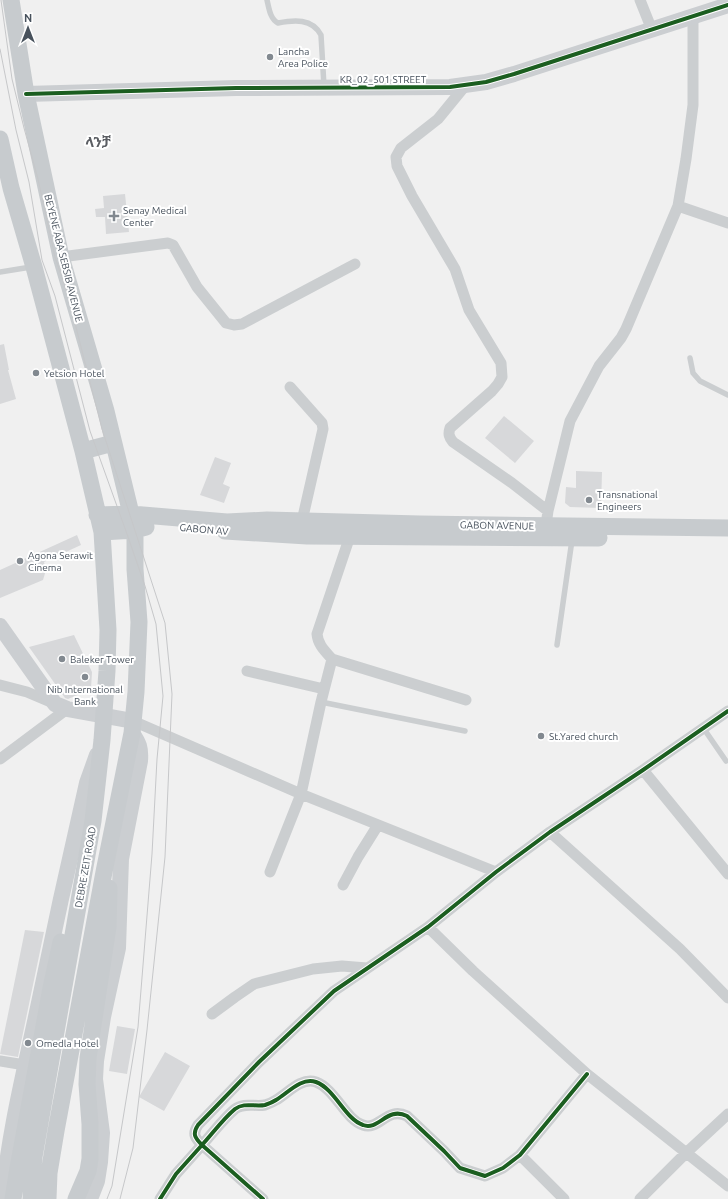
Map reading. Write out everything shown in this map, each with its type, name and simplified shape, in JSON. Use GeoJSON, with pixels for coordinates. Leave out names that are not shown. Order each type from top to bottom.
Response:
{"type":"FeatureCollection","features":[{"type":"Feature","properties":{"kind":"main road","name":"BEYENE ABA SEBSIB AVENUE"},"geometry":{"type":"LineString","coordinates":[[11,0],[26,94],[61,257],[106,411],[133,522],[139,622],[133,727],[104,872],[56,1131],[49,1173],[48,1199]]}},
{"type":"Feature","properties":{"kind":"main road","name":"KR_02_501 STREET"},"geometry":{"type":"LineString","coordinates":[[26,94],[236,88],[465,86],[514,74],[728,5]]}},
{"type":"Feature","properties":{"kind":"main road"},"geometry":{"type":"LineString","coordinates":[[0,139],[11,188],[34,267],[83,451],[102,532]]}},
{"type":"Feature","properties":{"kind":"main road"},"geometry":{"type":"LineString","coordinates":[[83,451],[113,443]]}},
{"type":"Feature","properties":{"kind":"main road"},"geometry":{"type":"LineString","coordinates":[[97,515],[133,522]]}},
{"type":"Feature","properties":{"kind":"main road","name":"GABON AVENUE"},"geometry":{"type":"LineString","coordinates":[[267,520],[350,536],[546,525],[573,538],[728,538]]}},
{"type":"Feature","properties":{"kind":"main road","name":"GABON AV"},"geometry":{"type":"LineString","coordinates":[[102,532],[133,522],[227,522],[267,520]]}},
{"type":"Feature","properties":{"kind":"main road","name":"GABON AV"},"geometry":{"type":"LineString","coordinates":[[133,522],[239,533],[305,528]]}},
{"type":"Feature","properties":{"kind":"main road","name":"GABON AVENUE"},"geometry":{"type":"LineString","coordinates":[[305,528],[546,525],[728,528]]}},
{"type":"Feature","properties":{"kind":"main road","name":"DEBRE ZEIT ROAD"},"geometry":{"type":"LineString","coordinates":[[31,1199],[34,1157],[87,860],[98,783],[107,671],[108,630],[102,532]]}},
{"type":"Feature","properties":{"kind":"main road"},"geometry":{"type":"LineString","coordinates":[[0,626],[61,706],[104,716],[133,727],[141,751],[121,859],[118,948],[96,1061],[95,1080],[102,1140],[97,1181],[90,1199]]}},
{"type":"Feature","properties":{"kind":"main road"},"geometry":{"type":"LineString","coordinates":[[3,1199],[6,1135],[25,1065],[87,783],[102,740]]}},
{"type":"Feature","properties":{"kind":"main road"},"geometry":{"type":"LineString","coordinates":[[14,1199],[18,1168],[54,972],[68,910],[76,884],[87,860]]}},
{"type":"Feature","properties":{"kind":"main road"},"geometry":{"type":"LineString","coordinates":[[76,1199],[88,1171],[90,1159],[90,1124],[87,1077],[88,1058],[108,927],[110,889],[104,872]]}},
{"type":"Feature","properties":{"kind":"street"},"geometry":{"type":"LineString","coordinates":[[640,0],[652,30]]}},
{"type":"Feature","properties":{"kind":"street"},"geometry":{"type":"LineString","coordinates":[[546,525],[570,421],[599,366],[621,338],[626,329],[678,206],[693,106],[694,15]]}},
{"type":"Feature","properties":{"kind":"street"},"geometry":{"type":"LineString","coordinates":[[465,86],[438,119],[400,148],[396,157],[397,166],[412,196],[455,269],[469,310],[501,363],[502,377],[498,384],[450,428],[448,433],[453,442],[512,483],[546,525]]}},
{"type":"Feature","properties":{"kind":"street"},"geometry":{"type":"LineString","coordinates":[[678,206],[728,223]]}},
{"type":"Feature","properties":{"kind":"street"},"geometry":{"type":"LineString","coordinates":[[61,257],[168,243],[173,245],[197,287],[209,302],[226,323],[234,325],[242,324],[355,264]]}},
{"type":"Feature","properties":{"kind":"street"},"geometry":{"type":"LineString","coordinates":[[290,387],[322,424],[323,429],[305,528]]}},
{"type":"Feature","properties":{"kind":"street"},"geometry":{"type":"LineString","coordinates":[[350,536],[317,634],[321,646],[332,660],[466,700]]}},
{"type":"Feature","properties":{"kind":"street"},"geometry":{"type":"LineString","coordinates":[[270,872],[301,794],[324,688],[332,660]]}},
{"type":"Feature","properties":{"kind":"street"},"geometry":{"type":"LineString","coordinates":[[247,671],[324,688]]}},
{"type":"Feature","properties":{"kind":"street"},"geometry":{"type":"LineString","coordinates":[[0,685],[27,692],[61,706],[0,759]]}},
{"type":"Feature","properties":{"kind":"street"},"geometry":{"type":"LineString","coordinates":[[263,1199],[195,1138],[194,1130],[202,1120],[259,1062],[334,991],[428,927],[496,872],[550,832],[704,729],[728,711]]}},
{"type":"Feature","properties":{"kind":"street"},"geometry":{"type":"LineString","coordinates":[[133,727],[496,872]]}},
{"type":"Feature","properties":{"kind":"street"},"geometry":{"type":"LineString","coordinates":[[643,770],[728,874]]}},
{"type":"Feature","properties":{"kind":"street"},"geometry":{"type":"LineString","coordinates":[[343,885],[378,825]]}},
{"type":"Feature","properties":{"kind":"street"},"geometry":{"type":"LineString","coordinates":[[550,832],[680,949],[728,998]]}},
{"type":"Feature","properties":{"kind":"street"},"geometry":{"type":"LineString","coordinates":[[428,927],[473,971],[587,1074],[728,1186]]}},
{"type":"Feature","properties":{"kind":"street"},"geometry":{"type":"LineString","coordinates":[[212,1014],[234,996],[254,984],[313,969],[342,966],[367,968]]}},
{"type":"Feature","properties":{"kind":"street"},"geometry":{"type":"LineString","coordinates":[[0,1061],[25,1065]]}},
{"type":"Feature","properties":{"kind":"street"},"geometry":{"type":"LineString","coordinates":[[160,1199],[176,1174],[236,1108],[246,1105],[264,1105],[276,1100],[298,1084],[316,1082],[325,1087],[355,1120],[363,1126],[374,1125],[390,1114],[400,1113],[407,1116],[460,1168],[485,1176],[503,1168],[520,1155],[587,1074]]}},
{"type":"Feature","properties":{"kind":"street"},"geometry":{"type":"LineString","coordinates":[[640,1199],[728,1114]]}},
{"type":"Feature","properties":{"kind":"street"},"geometry":{"type":"LineString","coordinates":[[520,1155],[564,1199]]}},
{"type":"Feature","properties":{"kind":"street"},"geometry":{"type":"LineString","coordinates":[[651,1189],[657,1199]]}},
{"type":"Feature","properties":{"kind":"lane"},"geometry":{"type":"LineString","coordinates":[[267,0],[272,18],[275,22],[299,21],[314,25],[318,29],[321,35],[324,88]]}},
{"type":"Feature","properties":{"kind":"lane"},"geometry":{"type":"LineString","coordinates":[[0,272],[34,267]]}},
{"type":"Feature","properties":{"kind":"lane"},"geometry":{"type":"LineString","coordinates":[[690,358],[693,373],[700,381],[728,395]]}},
{"type":"Feature","properties":{"kind":"lane"},"geometry":{"type":"LineString","coordinates":[[557,645],[573,538]]}},
{"type":"Feature","properties":{"kind":"lane"},"geometry":{"type":"LineString","coordinates":[[321,702],[464,731]]}},
{"type":"Feature","properties":{"kind":"lane"},"geometry":{"type":"LineString","coordinates":[[704,729],[726,761]]}},
{"type":"Feature","properties":{"kind":"building"},"geometry":{"type":"Polygon","coordinates":[[[125,194],[129,232],[106,234],[105,217],[96,217],[95,209],[104,208],[103,196],[125,194]]]}},
{"type":"Feature","properties":{"kind":"building"},"geometry":{"type":"Polygon","coordinates":[[[4,344],[8,370],[16,399],[0,404],[0,345],[4,344]]]}},
{"type":"Feature","properties":{"kind":"building"},"geometry":{"type":"Polygon","coordinates":[[[504,416],[534,441],[515,463],[485,438],[504,416]]]}},
{"type":"Feature","properties":{"kind":"building"},"geometry":{"type":"Polygon","coordinates":[[[215,457],[231,463],[223,484],[230,487],[224,503],[200,495],[215,457]]]}},
{"type":"Feature","properties":{"kind":"building"},"geometry":{"type":"Polygon","coordinates":[[[576,471],[602,472],[601,508],[570,507],[565,503],[566,487],[576,488],[576,471]]]}},
{"type":"Feature","properties":{"kind":"building"},"geometry":{"type":"Polygon","coordinates":[[[77,535],[81,545],[44,562],[46,570],[43,580],[0,598],[0,570],[77,535]]]}},
{"type":"Feature","properties":{"kind":"building","name":"Baleker Tower"},"geometry":{"type":"Polygon","coordinates":[[[74,635],[92,672],[91,689],[68,699],[65,698],[29,647],[74,635]]]}},
{"type":"Feature","properties":{"kind":"building"},"geometry":{"type":"Polygon","coordinates":[[[25,930],[44,932],[18,1057],[0,1054],[25,930]]]}},
{"type":"Feature","properties":{"kind":"building"},"geometry":{"type":"Polygon","coordinates":[[[117,1026],[135,1029],[127,1074],[109,1071],[117,1026]]]}},
{"type":"Feature","properties":{"kind":"building"},"geometry":{"type":"Polygon","coordinates":[[[165,1052],[190,1066],[164,1111],[139,1097],[165,1052]]]}},
{"type":"Feature","properties":{"kind":"tram line"},"geometry":{"type":"LineString","coordinates":[[1,0],[12,79],[38,179],[55,257],[68,296],[102,429],[165,623],[172,694],[165,857],[133,1148],[120,1199]]}},
{"type":"Feature","properties":{"kind":"tram line"},"geometry":{"type":"LineString","coordinates":[[0,49],[16,130],[29,182],[42,260],[55,296],[90,431],[145,586],[156,624],[163,696],[157,759],[152,854],[138,1027],[112,1186],[107,1199]]}},
{"type":"Feature","properties":{"kind":"cycle path"},"geometry":{"type":"LineString","coordinates":[[26,94],[236,88],[450,87],[486,82],[514,74],[728,5]]}},
{"type":"Feature","properties":{"kind":"cycle path"},"geometry":{"type":"LineString","coordinates":[[160,1199],[176,1174],[202,1145],[195,1136],[195,1131],[198,1125],[259,1062],[334,991],[428,927],[496,872],[550,832],[728,711]]}},
{"type":"Feature","properties":{"kind":"cycle path"},"geometry":{"type":"LineString","coordinates":[[263,1199],[202,1145],[226,1117],[238,1107],[246,1105],[265,1105],[275,1101],[295,1086],[310,1081],[316,1082],[329,1091],[357,1122],[369,1126],[374,1125],[394,1114],[407,1116],[460,1168],[485,1176],[503,1168],[520,1155],[587,1074]]}},
{"type":"Feature","properties":{"kind":"place","name":"Lancha Area Police"},"geometry":{"type":"Point","coordinates":[270,57]}},
{"type":"Feature","properties":{"kind":"place","name":"Senay Medical Center"},"geometry":{"type":"Point","coordinates":[114,216]}},
{"type":"Feature","properties":{"kind":"place","name":"Yetsion Hotel"},"geometry":{"type":"Point","coordinates":[36,373]}},
{"type":"Feature","properties":{"kind":"place","name":"Transnational Engineers"},"geometry":{"type":"Point","coordinates":[589,500]}},
{"type":"Feature","properties":{"kind":"place","name":"Agona Serawit Cinema"},"geometry":{"type":"Point","coordinates":[20,561]}},
{"type":"Feature","properties":{"kind":"place","name":"Baleker Tower"},"geometry":{"type":"Point","coordinates":[62,659]}},
{"type":"Feature","properties":{"kind":"place","name":"Nib International Bank"},"geometry":{"type":"Point","coordinates":[85,677]}},
{"type":"Feature","properties":{"kind":"place","name":"St.Yared church"},"geometry":{"type":"Point","coordinates":[541,736]}},
{"type":"Feature","properties":{"kind":"place","name":"Omedla Hotel"},"geometry":{"type":"Point","coordinates":[28,1043]}},
{"type":"Feature","properties":{"kind":"district","name":"ላንቻ"},"geometry":{"type":"Point","coordinates":[98,142]}}]}
